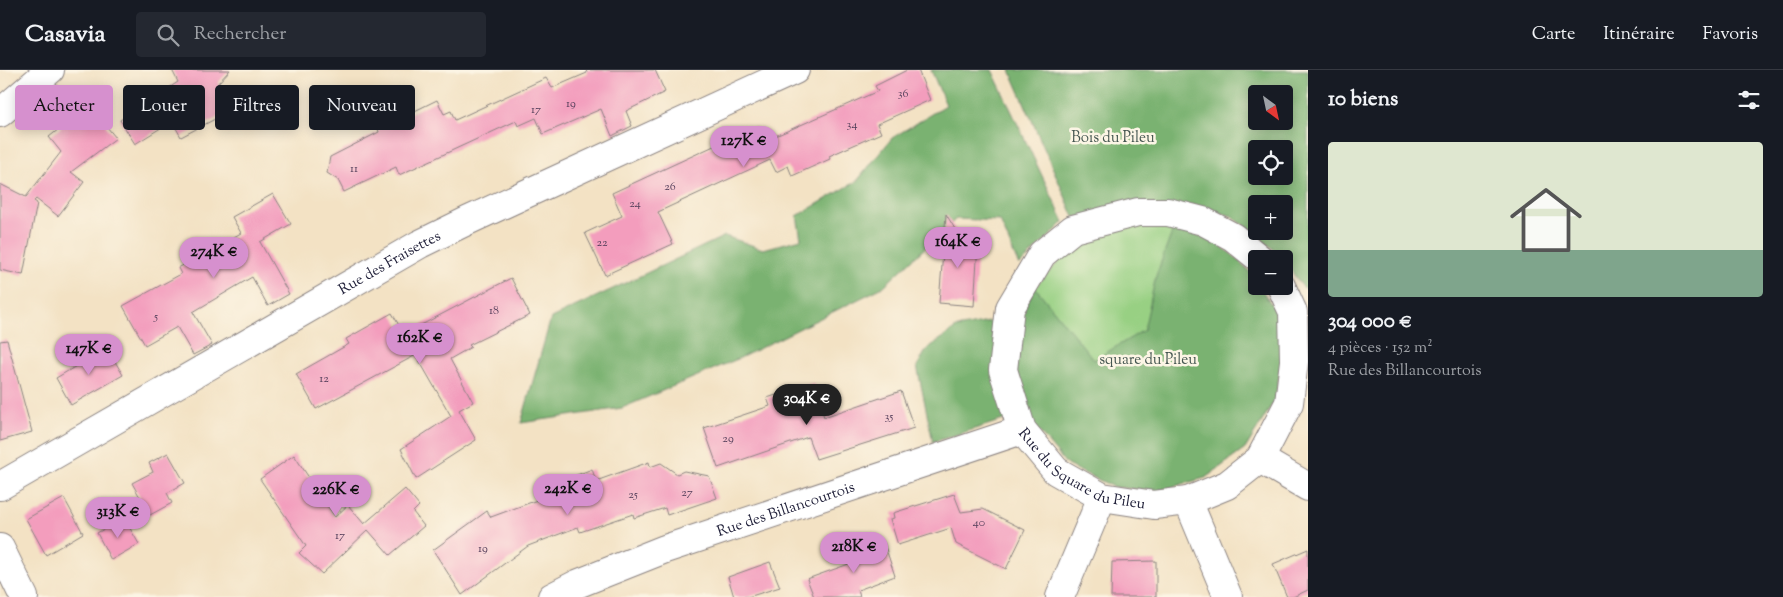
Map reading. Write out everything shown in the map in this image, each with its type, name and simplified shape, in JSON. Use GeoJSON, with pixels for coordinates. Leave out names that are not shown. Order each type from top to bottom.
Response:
{"type":"FeatureCollection","features":[{"type":"Feature","properties":{"kind":"street"},"geometry":{"type":"LineString","coordinates":[[0,114],[50,70]]}},
{"type":"Feature","properties":{"kind":"street","name":"Rue des Fraisettes"},"geometry":{"type":"LineString","coordinates":[[0,486],[420,244],[467,220],[796,70]]}},
{"type":"Feature","properties":{"kind":"street","name":"Rue du Square du Pileu"},"geometry":{"type":"LineString","coordinates":[[1249,250],[1233,237],[1203,221],[1168,212],[1138,212],[1073,229],[1042,254],[1010,308],[1003,370],[1022,430],[1056,470],[1102,497],[1154,505],[1188,501],[1227,485],[1260,459],[1289,403],[1301,309],[1289,295]]}},
{"type":"Feature","properties":{"kind":"street","name":"Rue des Billancourtois"},"geometry":{"type":"LineString","coordinates":[[552,597],[577,584],[665,549],[1022,430]]}},
{"type":"Feature","properties":{"kind":"street"},"geometry":{"type":"LineString","coordinates":[[1260,459],[1308,486]]}},
{"type":"Feature","properties":{"kind":"street"},"geometry":{"type":"LineString","coordinates":[[1060,597],[1102,497]]}},
{"type":"Feature","properties":{"kind":"street"},"geometry":{"type":"LineString","coordinates":[[1188,501],[1228,597]]}},
{"type":"Feature","properties":{"kind":"street"},"geometry":{"type":"LineString","coordinates":[[0,548],[24,597]]}},
{"type":"Feature","properties":{"kind":"green space"},"geometry":{"type":"Polygon","coordinates":[[[931,70],[992,70],[1064,222],[1019,266],[1000,221],[956,219],[883,287],[740,358],[622,408],[521,423],[551,318],[725,236],[763,249],[801,239],[797,216],[857,181],[892,138],[946,105],[931,70]]]}},
{"type":"Feature","properties":{"kind":"green space","name":"Bois du Pileu"},"geometry":{"type":"Polygon","coordinates":[[[1010,70],[1308,70],[1308,290],[1302,286],[1293,274],[1293,250],[1274,250],[1262,240],[1293,240],[1293,195],[1248,195],[1248,229],[1232,216],[1193,205],[1074,217],[1010,70]]]}},
{"type":"Feature","properties":{"kind":"green space","name":"square du Pileu"},"geometry":{"type":"Polygon","coordinates":[[[1139,225],[1174,227],[1247,268],[1248,295],[1265,295],[1275,310],[1275,400],[1245,449],[1205,478],[1023,312],[1035,287],[1067,253],[1100,234],[1139,225]]]}},
{"type":"Feature","properties":{"kind":"green space","name":"square du Pileu"},"geometry":{"type":"Polygon","coordinates":[[[1174,227],[1213,241],[1229,252],[1247,269],[1248,295],[1265,295],[1275,310],[1283,352],[1275,400],[1245,449],[1205,478],[1157,491],[1114,487],[1067,465],[1031,422],[1015,364],[1023,312],[1035,287],[1094,360],[1144,330],[1156,276],[1174,227]]]}},
{"type":"Feature","properties":{"kind":"green space"},"geometry":{"type":"Polygon","coordinates":[[[1005,319],[1013,417],[933,442],[917,366],[927,349],[956,328],[1005,319]]]}},
{"type":"Feature","properties":{"kind":"building"},"geometry":{"type":"Polygon","coordinates":[[[172,70],[230,70],[218,83],[219,85],[215,85],[215,119],[205,124],[205,85],[173,85],[178,82],[172,70]]]}},
{"type":"Feature","properties":{"kind":"building"},"geometry":{"type":"Polygon","coordinates":[[[586,70],[655,70],[665,92],[626,111],[632,126],[612,136],[601,109],[543,134],[536,118],[518,126],[516,121],[399,175],[396,167],[344,192],[338,180],[327,173],[330,157],[379,132],[378,130],[415,130],[415,111],[437,100],[444,114],[451,111],[455,120],[546,78],[552,88],[587,73],[586,70]]]}},
{"type":"Feature","properties":{"kind":"building"},"geometry":{"type":"Polygon","coordinates":[[[907,70],[918,70],[930,100],[877,124],[881,133],[829,156],[830,159],[792,176],[788,166],[776,172],[770,160],[658,212],[673,244],[605,275],[585,233],[622,216],[612,193],[755,127],[762,142],[878,91],[875,86],[907,70]]]}},
{"type":"Feature","properties":{"kind":"building"},"geometry":{"type":"Polygon","coordinates":[[[58,130],[109,130],[116,138],[71,172],[84,182],[58,216],[36,199],[34,201],[37,203],[23,275],[0,270],[0,184],[26,197],[61,152],[49,137],[58,130]]]}},
{"type":"Feature","properties":{"kind":"building"},"geometry":{"type":"Polygon","coordinates":[[[126,130],[158,130],[135,144],[126,130]]]}},
{"type":"Feature","properties":{"kind":"building"},"geometry":{"type":"Polygon","coordinates":[[[177,130],[194,130],[181,137],[177,130]]]}},
{"type":"Feature","properties":{"kind":"building"},"geometry":{"type":"Polygon","coordinates":[[[273,194],[291,224],[260,242],[289,294],[268,306],[252,277],[193,312],[212,345],[193,355],[177,327],[145,345],[123,306],[181,274],[178,268],[241,233],[232,217],[273,194]]]}},
{"type":"Feature","properties":{"kind":"building"},"geometry":{"type":"Polygon","coordinates":[[[946,214],[964,244],[978,245],[974,306],[939,303],[946,214]]]}},
{"type":"Feature","properties":{"kind":"building"},"geometry":{"type":"Polygon","coordinates":[[[511,278],[530,315],[469,345],[471,347],[450,359],[473,402],[459,410],[476,440],[416,479],[401,449],[451,416],[416,355],[316,409],[296,374],[349,344],[346,339],[392,313],[404,334],[511,278]]]}},
{"type":"Feature","properties":{"kind":"building"},"geometry":{"type":"Polygon","coordinates":[[[7,340],[32,432],[0,441],[0,341],[7,340]]]}},
{"type":"Feature","properties":{"kind":"building"},"geometry":{"type":"Polygon","coordinates":[[[107,348],[123,375],[71,405],[56,378],[107,348]]]}},
{"type":"Feature","properties":{"kind":"building"},"geometry":{"type":"Polygon","coordinates":[[[813,383],[824,417],[901,391],[914,428],[816,459],[808,437],[718,468],[704,428],[770,406],[767,398],[813,383]]]}},
{"type":"Feature","properties":{"kind":"building"},"geometry":{"type":"Polygon","coordinates":[[[168,453],[185,483],[167,493],[172,503],[150,515],[132,483],[153,472],[149,463],[168,453]]]}},
{"type":"Feature","properties":{"kind":"building"},"geometry":{"type":"Polygon","coordinates":[[[294,455],[335,517],[348,505],[364,524],[405,489],[419,506],[413,512],[424,526],[390,555],[368,530],[322,574],[299,553],[306,546],[260,479],[294,455]]]}},
{"type":"Feature","properties":{"kind":"building"},"geometry":{"type":"Polygon","coordinates":[[[649,462],[650,467],[661,463],[677,474],[684,471],[709,476],[717,498],[667,515],[665,508],[634,518],[633,514],[580,532],[578,527],[528,546],[462,595],[433,550],[487,511],[491,517],[567,489],[564,480],[592,469],[596,481],[649,462]]]}},
{"type":"Feature","properties":{"kind":"building"},"geometry":{"type":"Polygon","coordinates":[[[954,494],[961,512],[983,509],[1025,530],[1006,569],[956,544],[951,528],[898,545],[890,519],[894,518],[893,513],[954,494]]]}},
{"type":"Feature","properties":{"kind":"building"},"geometry":{"type":"Polygon","coordinates":[[[64,498],[83,533],[46,555],[26,519],[64,498]]]}},
{"type":"Feature","properties":{"kind":"building"},"geometry":{"type":"Polygon","coordinates":[[[124,518],[139,544],[111,560],[97,533],[124,518]]]}},
{"type":"Feature","properties":{"kind":"building"},"geometry":{"type":"Polygon","coordinates":[[[884,543],[895,576],[858,590],[860,597],[814,597],[807,579],[849,564],[846,555],[884,543]]]}},
{"type":"Feature","properties":{"kind":"building"},"geometry":{"type":"Polygon","coordinates":[[[1308,549],[1308,590],[1293,597],[1287,597],[1273,564],[1308,549]]]}},
{"type":"Feature","properties":{"kind":"building"},"geometry":{"type":"Polygon","coordinates":[[[1156,561],[1156,597],[1111,597],[1112,562],[1156,561]]]}},
{"type":"Feature","properties":{"kind":"building"},"geometry":{"type":"Polygon","coordinates":[[[770,562],[780,587],[748,597],[734,597],[728,577],[770,562]]]}}]}
